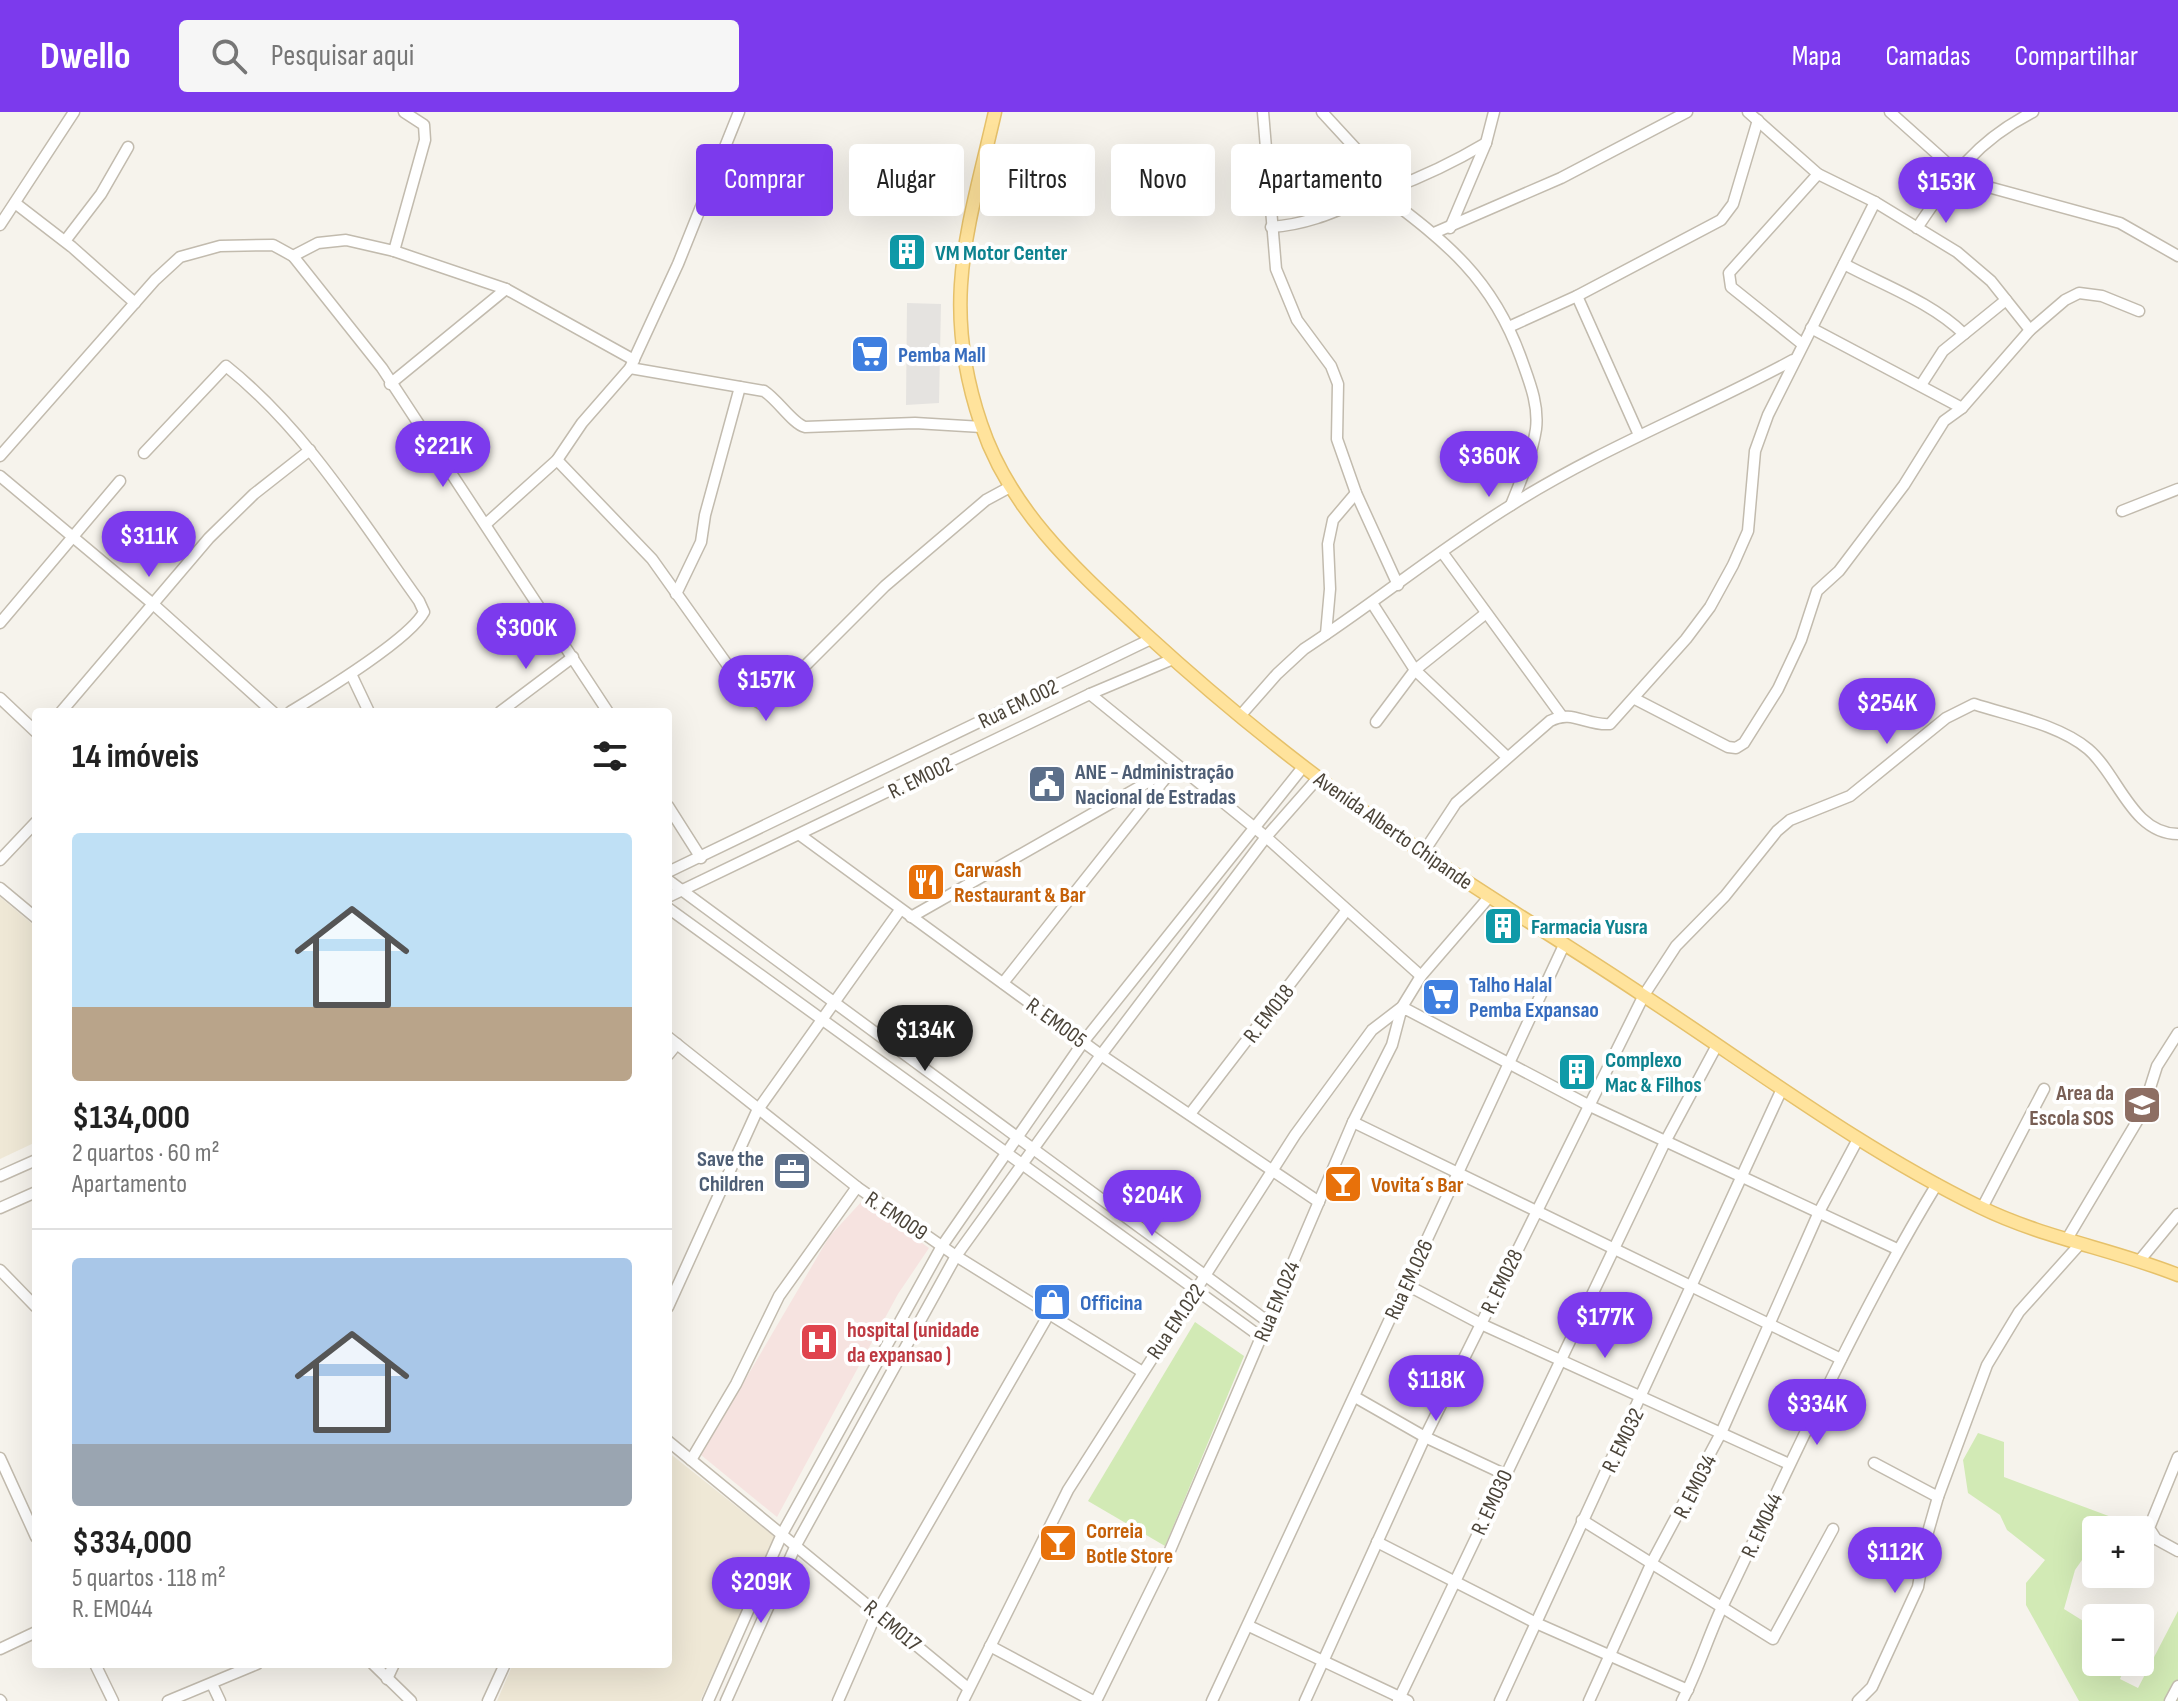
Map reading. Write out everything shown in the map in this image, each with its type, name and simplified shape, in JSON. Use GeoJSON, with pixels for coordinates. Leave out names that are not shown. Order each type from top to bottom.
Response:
{"type":"FeatureCollection","features":[{"type":"Feature","properties":{"kind":"main road","name":"Avenida Alberto Chipande"},"geometry":{"type":"LineString","coordinates":[[995,114],[963,243],[959,290],[960,336],[982,427],[1010,487],[1065,560],[1173,659],[1303,767],[1423,853],[1644,995],[1781,1091],[1858,1139],[1982,1208],[2074,1242],[2140,1260],[2178,1275]]}},
{"type":"Feature","properties":{"kind":"street"},"geometry":{"type":"LineString","coordinates":[[0,225],[74,112]]}},
{"type":"Feature","properties":{"kind":"street"},"geometry":{"type":"LineString","coordinates":[[394,251],[425,140],[424,125],[404,112]]}},
{"type":"Feature","properties":{"kind":"street"},"geometry":{"type":"LineString","coordinates":[[487,523],[557,460],[582,423],[632,364],[678,264],[739,112]]}},
{"type":"Feature","properties":{"kind":"street"},"geometry":{"type":"LineString","coordinates":[[981,112],[995,114]]}},
{"type":"Feature","properties":{"kind":"street"},"geometry":{"type":"LineString","coordinates":[[1263,112],[1276,269],[1297,320],[1331,366],[1338,384],[1337,439],[1356,493],[1398,585]]}},
{"type":"Feature","properties":{"kind":"street"},"geometry":{"type":"LineString","coordinates":[[1322,112],[1349,144]]}},
{"type":"Feature","properties":{"kind":"street"},"geometry":{"type":"LineString","coordinates":[[1450,228],[1486,143],[1494,112]]}},
{"type":"Feature","properties":{"kind":"street"},"geometry":{"type":"LineString","coordinates":[[1434,233],[1614,152],[1687,112]]}},
{"type":"Feature","properties":{"kind":"street"},"geometry":{"type":"LineString","coordinates":[[1748,112],[1818,174],[1875,202],[1957,252],[1991,281],[2030,330]]}},
{"type":"Feature","properties":{"kind":"street"},"geometry":{"type":"LineString","coordinates":[[1890,112],[1956,171],[1981,185],[2120,223],[2178,256]]}},
{"type":"Feature","properties":{"kind":"street"},"geometry":{"type":"LineString","coordinates":[[1917,228],[1956,171],[1982,143],[2033,112]]}},
{"type":"Feature","properties":{"kind":"street"},"geometry":{"type":"LineString","coordinates":[[1511,326],[1577,296],[1721,220],[1733,204],[1758,120]]}},
{"type":"Feature","properties":{"kind":"street"},"geometry":{"type":"LineString","coordinates":[[1411,181],[1436,172],[1486,143]]}},
{"type":"Feature","properties":{"kind":"street"},"geometry":{"type":"LineString","coordinates":[[65,241],[101,194],[128,147]]}},
{"type":"Feature","properties":{"kind":"street"},"geometry":{"type":"LineString","coordinates":[[1801,343],[1731,287],[1729,273],[1818,174]]}},
{"type":"Feature","properties":{"kind":"street"},"geometry":{"type":"LineString","coordinates":[[1423,853],[1456,803],[1507,757],[1561,715],[1573,715],[1597,725],[1610,724],[1635,699],[1710,607],[1748,531],[1755,451],[1801,343],[1875,202]]}},
{"type":"Feature","properties":{"kind":"street"},"geometry":{"type":"LineString","coordinates":[[15,203],[65,241],[135,303]]}},
{"type":"Feature","properties":{"kind":"street"},"geometry":{"type":"LineString","coordinates":[[1411,212],[1485,287],[1511,326],[1533,388],[1536,427],[1511,505]]}},
{"type":"Feature","properties":{"kind":"street"},"geometry":{"type":"LineString","coordinates":[[1271,227],[1319,221],[1330,216]]}},
{"type":"Feature","properties":{"kind":"street"},"geometry":{"type":"LineString","coordinates":[[293,256],[318,243],[346,240],[394,251],[506,289],[632,364],[764,391],[777,399],[798,425],[805,427],[915,423],[982,427]]}},
{"type":"Feature","properties":{"kind":"street"},"geometry":{"type":"LineString","coordinates":[[0,456],[135,303],[180,257],[220,246],[273,245],[293,256],[382,368],[487,523],[605,708]]}},
{"type":"Feature","properties":{"kind":"street"},"geometry":{"type":"LineString","coordinates":[[1844,264],[1916,303],[1937,309],[1964,334]]}},
{"type":"Feature","properties":{"kind":"street"},"geometry":{"type":"LineString","coordinates":[[390,384],[506,289]]}},
{"type":"Feature","properties":{"kind":"street"},"geometry":{"type":"LineString","coordinates":[[1635,699],[1728,747],[1736,748],[1744,743],[1778,689],[1801,640],[1817,591],[1839,571],[1904,485],[1944,421],[1962,408],[2030,330],[2065,300],[2079,293],[2102,296],[2139,311]]}},
{"type":"Feature","properties":{"kind":"street"},"geometry":{"type":"LineString","coordinates":[[1577,296],[1639,435]]}},
{"type":"Feature","properties":{"kind":"street"},"geometry":{"type":"LineString","coordinates":[[1921,385],[1943,351],[2006,300]]}},
{"type":"Feature","properties":{"kind":"street"},"geometry":{"type":"LineString","coordinates":[[1811,328],[1962,408]]}},
{"type":"Feature","properties":{"kind":"street"},"geometry":{"type":"LineString","coordinates":[[1240,716],[1277,674],[1326,634],[1511,505],[1639,435],[1710,405],[1793,360]]}},
{"type":"Feature","properties":{"kind":"street"},"geometry":{"type":"LineString","coordinates":[[144,453],[226,366],[260,394],[310,450],[424,612],[412,627],[351,674],[296,708]]}},
{"type":"Feature","properties":{"kind":"street"},"geometry":{"type":"LineString","coordinates":[[676,594],[701,542],[705,515],[740,387]]}},
{"type":"Feature","properties":{"kind":"street"},"geometry":{"type":"LineString","coordinates":[[64,708],[209,538],[254,494],[310,450]]}},
{"type":"Feature","properties":{"kind":"street"},"geometry":{"type":"LineString","coordinates":[[557,460],[652,559],[751,698],[765,706],[885,586],[986,500],[1010,487]]}},
{"type":"Feature","properties":{"kind":"street"},"geometry":{"type":"LineString","coordinates":[[0,476],[153,604],[269,708]]}},
{"type":"Feature","properties":{"kind":"street"},"geometry":{"type":"LineString","coordinates":[[0,623],[120,481]]}},
{"type":"Feature","properties":{"kind":"street"},"geometry":{"type":"LineString","coordinates":[[2122,511],[2178,489]]}},
{"type":"Feature","properties":{"kind":"street"},"geometry":{"type":"LineString","coordinates":[[1326,634],[1330,589],[1328,544],[1333,520],[1356,493]]}},
{"type":"Feature","properties":{"kind":"street"},"geometry":{"type":"LineString","coordinates":[[1442,552],[1561,715]]}},
{"type":"Feature","properties":{"kind":"street"},"geometry":{"type":"LineString","coordinates":[[1372,603],[1415,670],[1507,757]]}},
{"type":"Feature","properties":{"kind":"street"},"geometry":{"type":"LineString","coordinates":[[1376,722],[1415,670],[1485,614]]}},
{"type":"Feature","properties":{"kind":"street","name":"Rua EM.002"},"geometry":{"type":"LineString","coordinates":[[672,870],[1151,639]]}},
{"type":"Feature","properties":{"kind":"street"},"geometry":{"type":"LineString","coordinates":[[505,708],[573,657]]}},
{"type":"Feature","properties":{"kind":"street","name":"R. EM002"},"geometry":{"type":"LineString","coordinates":[[672,895],[1090,694],[1173,659]]}},
{"type":"Feature","properties":{"kind":"street"},"geometry":{"type":"LineString","coordinates":[[351,674],[367,708]]}},
{"type":"Feature","properties":{"kind":"street"},"geometry":{"type":"LineString","coordinates":[[1090,694],[1251,828],[1266,837],[1421,976]]}},
{"type":"Feature","properties":{"kind":"street"},"geometry":{"type":"LineString","coordinates":[[0,698],[32,728]]}},
{"type":"Feature","properties":{"kind":"street","name":"R. EM028"},"geometry":{"type":"LineString","coordinates":[[1305,1701],[1425,1437],[1644,995],[1676,946],[1725,896],[1777,831],[1790,820],[1850,796],[1959,708],[1974,704],[2074,738],[2105,767],[2134,810],[2152,826],[2167,834],[2178,834]]}},
{"type":"Feature","properties":{"kind":"street"},"geometry":{"type":"LineString","coordinates":[[911,917],[1176,766]]}},
{"type":"Feature","properties":{"kind":"street"},"geometry":{"type":"LineString","coordinates":[[1003,983],[1176,766]]}},
{"type":"Feature","properties":{"kind":"street"},"geometry":{"type":"LineString","coordinates":[[708,1701],[782,1534],[942,1246],[1084,1041],[1251,828],[1303,767]]}},
{"type":"Feature","properties":{"kind":"street"},"geometry":{"type":"LineString","coordinates":[[726,1701],[796,1545],[956,1256],[1101,1055],[1266,837],[1318,778]]}},
{"type":"Feature","properties":{"kind":"street"},"geometry":{"type":"LineString","coordinates":[[672,812],[701,858]]}},
{"type":"Feature","properties":{"kind":"street"},"geometry":{"type":"LineString","coordinates":[[0,860],[32,826]]}},
{"type":"Feature","properties":{"kind":"street","name":"R. EM005"},"geometry":{"type":"LineString","coordinates":[[800,835],[1101,1055],[1319,1202]]}},
{"type":"Feature","properties":{"kind":"street"},"geometry":{"type":"LineString","coordinates":[[672,884],[1033,1152],[1267,1321]]}},
{"type":"Feature","properties":{"kind":"street"},"geometry":{"type":"LineString","coordinates":[[0,888],[32,915]]}},
{"type":"Feature","properties":{"kind":"street","name":"Rua EM.022"},"geometry":{"type":"LineString","coordinates":[[963,1701],[1068,1490],[1141,1371],[1295,1135],[1372,1030],[1402,1007],[1421,976],[1490,896]]}},
{"type":"Feature","properties":{"kind":"street"},"geometry":{"type":"LineString","coordinates":[[672,1298],[757,1111],[900,910]]}},
{"type":"Feature","properties":{"kind":"street"},"geometry":{"type":"LineString","coordinates":[[672,911],[823,1017],[1023,1167],[1261,1337]]}},
{"type":"Feature","properties":{"kind":"street","name":"R. EM018"},"geometry":{"type":"LineString","coordinates":[[1190,1114],[1346,911]]}},
{"type":"Feature","properties":{"kind":"street","name":"Rua EM.026"},"geometry":{"type":"LineString","coordinates":[[1212,1701],[1564,945]]}},
{"type":"Feature","properties":{"kind":"street"},"geometry":{"type":"LineString","coordinates":[[1402,1007],[1590,1106],[1897,1249]]}},
{"type":"Feature","properties":{"kind":"street","name":"Rua EM.024"},"geometry":{"type":"LineString","coordinates":[[1095,1701],[1168,1555],[1353,1122],[1392,1045],[1402,1007]]}},
{"type":"Feature","properties":{"kind":"street"},"geometry":{"type":"LineString","coordinates":[[1858,1701],[1872,1687],[1918,1587],[1926,1539],[1938,1497],[1987,1365],[2019,1312],[2074,1242],[2142,1113],[2157,1066],[2178,1033]]}},
{"type":"Feature","properties":{"kind":"street","name":"R. EM009"},"geometry":{"type":"LineString","coordinates":[[673,1040],[757,1111],[857,1187],[956,1256],[1141,1371]]}},
{"type":"Feature","properties":{"kind":"street","name":"R. EM030"},"geometry":{"type":"LineString","coordinates":[[1402,1700],[1454,1581],[1559,1359],[1665,1142],[1716,1047]]}},
{"type":"Feature","properties":{"kind":"street"},"geometry":{"type":"LineString","coordinates":[[1982,1208],[2044,1089]]}},
{"type":"Feature","properties":{"kind":"street","name":"R. EM032"},"geometry":{"type":"LineString","coordinates":[[1500,1701],[1582,1520],[1644,1395],[1781,1091]]}},
{"type":"Feature","properties":{"kind":"street"},"geometry":{"type":"LineString","coordinates":[[1353,1122],[1841,1359]]}},
{"type":"Feature","properties":{"kind":"street","name":"R. EM034"},"geometry":{"type":"LineString","coordinates":[[1589,1701],[1652,1562],[1721,1433],[1819,1212],[1858,1139]]}},
{"type":"Feature","properties":{"kind":"street"},"geometry":{"type":"LineString","coordinates":[[0,1176],[32,1162]]}},
{"type":"Feature","properties":{"kind":"street","name":"R. EM044"},"geometry":{"type":"LineString","coordinates":[[1682,1701],[1789,1464],[1897,1249],[1937,1184]]}},
{"type":"Feature","properties":{"kind":"street"},"geometry":{"type":"LineString","coordinates":[[691,1460],[736,1384],[779,1296],[857,1187]]}},
{"type":"Feature","properties":{"kind":"street"},"geometry":{"type":"LineString","coordinates":[[0,1208],[32,1194]]}},
{"type":"Feature","properties":{"kind":"street"},"geometry":{"type":"LineString","coordinates":[[2140,1260],[2178,1214]]}},
{"type":"Feature","properties":{"kind":"street"},"geometry":{"type":"LineString","coordinates":[[0,1270],[32,1303]]}},
{"type":"Feature","properties":{"kind":"street"},"geometry":{"type":"LineString","coordinates":[[1405,1284],[1481,1324],[1644,1395],[1789,1464]]}},
{"type":"Feature","properties":{"kind":"street"},"geometry":{"type":"LineString","coordinates":[[838,1701],[877,1612],[1049,1314]]}},
{"type":"Feature","properties":{"kind":"street"},"geometry":{"type":"LineString","coordinates":[[1355,1397],[1425,1437],[1504,1474]]}},
{"type":"Feature","properties":{"kind":"street","name":"R. EM017"},"geometry":{"type":"LineString","coordinates":[[672,1444],[968,1688]]}},
{"type":"Feature","properties":{"kind":"street"},"geometry":{"type":"LineString","coordinates":[[2178,1457],[2149,1528],[2156,1539],[2178,1551]]}},
{"type":"Feature","properties":{"kind":"street"},"geometry":{"type":"LineString","coordinates":[[0,1458],[32,1528]]}},
{"type":"Feature","properties":{"kind":"street"},"geometry":{"type":"LineString","coordinates":[[1874,1463],[1938,1497]]}},
{"type":"Feature","properties":{"kind":"street"},"geometry":{"type":"LineString","coordinates":[[1582,1520],[1723,1605],[1765,1637],[1775,1638],[1833,1529]]}},
{"type":"Feature","properties":{"kind":"street"},"geometry":{"type":"LineString","coordinates":[[1377,1542],[1536,1623],[1688,1690]]}},
{"type":"Feature","properties":{"kind":"street"},"geometry":{"type":"LineString","coordinates":[[1249,1626],[1402,1700]]}},
{"type":"Feature","properties":{"kind":"street"},"geometry":{"type":"LineString","coordinates":[[0,1649],[32,1634]]}},
{"type":"Feature","properties":{"kind":"street"},"geometry":{"type":"LineString","coordinates":[[990,1646],[1095,1701]]}},
{"type":"Feature","properties":{"kind":"street"},"geometry":{"type":"LineString","coordinates":[[97,1668],[113,1701]]}},
{"type":"Feature","properties":{"kind":"street"},"geometry":{"type":"LineString","coordinates":[[168,1701],[248,1668]]}},
{"type":"Feature","properties":{"kind":"street"},"geometry":{"type":"LineString","coordinates":[[377,1668],[408,1700]]}},
{"type":"Feature","properties":{"kind":"street"},"geometry":{"type":"LineString","coordinates":[[387,1679],[392,1668]]}},
{"type":"Feature","properties":{"kind":"street"},"geometry":{"type":"LineString","coordinates":[[488,1701],[503,1668]]}},
{"type":"Feature","properties":{"kind":"street"},"geometry":{"type":"LineString","coordinates":[[212,1684],[220,1701]]}},
{"type":"Feature","properties":{"kind":"street"},"geometry":{"type":"LineString","coordinates":[[2170,1701],[2178,1686]]}},
{"type":"Feature","properties":{"kind":"shaded area"},"geometry":{"type":"Polygon","coordinates":[[[907,303],[941,304],[939,403],[906,405],[907,303]]]}},
{"type":"Feature","properties":{"kind":"shaded area"},"geometry":{"type":"Polygon","coordinates":[[[0,897],[32,924],[32,1144],[0,1159],[0,897]]]}},
{"type":"Feature","properties":{"kind":"shaded area","name":"hospital (unidade da expansao )"},"geometry":{"type":"Polygon","coordinates":[[[863,1200],[929,1248],[898,1294],[777,1517],[701,1455],[829,1237],[863,1200]]]}},
{"type":"Feature","properties":{"kind":"shaded area"},"geometry":{"type":"Polygon","coordinates":[[[672,1455],[776,1538],[700,1701],[497,1701],[511,1668],[672,1668],[672,1455]]]}},
{"type":"Feature","properties":{"kind":"green space"},"geometry":{"type":"Polygon","coordinates":[[[1195,1322],[1244,1356],[1165,1546],[1088,1501],[1195,1322]]]}},
{"type":"Feature","properties":{"kind":"green space"},"geometry":{"type":"Polygon","coordinates":[[[1978,1433],[2004,1442],[2004,1477],[2109,1516],[2082,1516],[2082,1560],[2075,1570],[2064,1609],[2082,1620],[2082,1676],[2121,1676],[2120,1679],[2138,1688],[2144,1676],[2154,1676],[2154,1657],[2178,1611],[2178,1701],[2079,1701],[2026,1605],[2026,1583],[2045,1560],[2007,1530],[2000,1515],[1968,1493],[1963,1460],[1978,1433]]]}},
{"type":"Feature","properties":{"kind":"place","name":"VM Motor Center"},"geometry":{"type":"Point","coordinates":[907,252]}},
{"type":"Feature","properties":{"kind":"place","name":"Pemba Mall"},"geometry":{"type":"Point","coordinates":[870,354]}},
{"type":"Feature","properties":{"kind":"place","name":"ANE - Administração Nacional de Estradas"},"geometry":{"type":"Point","coordinates":[1047,784]}},
{"type":"Feature","properties":{"kind":"place","name":"Carwash Restaurant & Bar"},"geometry":{"type":"Point","coordinates":[926,882]}},
{"type":"Feature","properties":{"kind":"place","name":"Farmacia Yusra"},"geometry":{"type":"Point","coordinates":[1503,926]}},
{"type":"Feature","properties":{"kind":"place","name":"Talho Halal Pemba Expansao"},"geometry":{"type":"Point","coordinates":[1441,997]}},
{"type":"Feature","properties":{"kind":"place","name":"Complexo Mac & Filhos"},"geometry":{"type":"Point","coordinates":[1577,1072]}},
{"type":"Feature","properties":{"kind":"place","name":"Area da Escola SOS"},"geometry":{"type":"Point","coordinates":[2142,1105]}},
{"type":"Feature","properties":{"kind":"place","name":"Save the Children"},"geometry":{"type":"Point","coordinates":[792,1171]}},
{"type":"Feature","properties":{"kind":"place","name":"Vovita´s Bar"},"geometry":{"type":"Point","coordinates":[1343,1184]}},
{"type":"Feature","properties":{"kind":"place","name":"Officina"},"geometry":{"type":"Point","coordinates":[1052,1302]}},
{"type":"Feature","properties":{"kind":"place","name":"hospital (unidade da expansao )"},"geometry":{"type":"Point","coordinates":[819,1342]}},
{"type":"Feature","properties":{"kind":"place","name":"Correia Botle Store"},"geometry":{"type":"Point","coordinates":[1058,1543]}}]}
